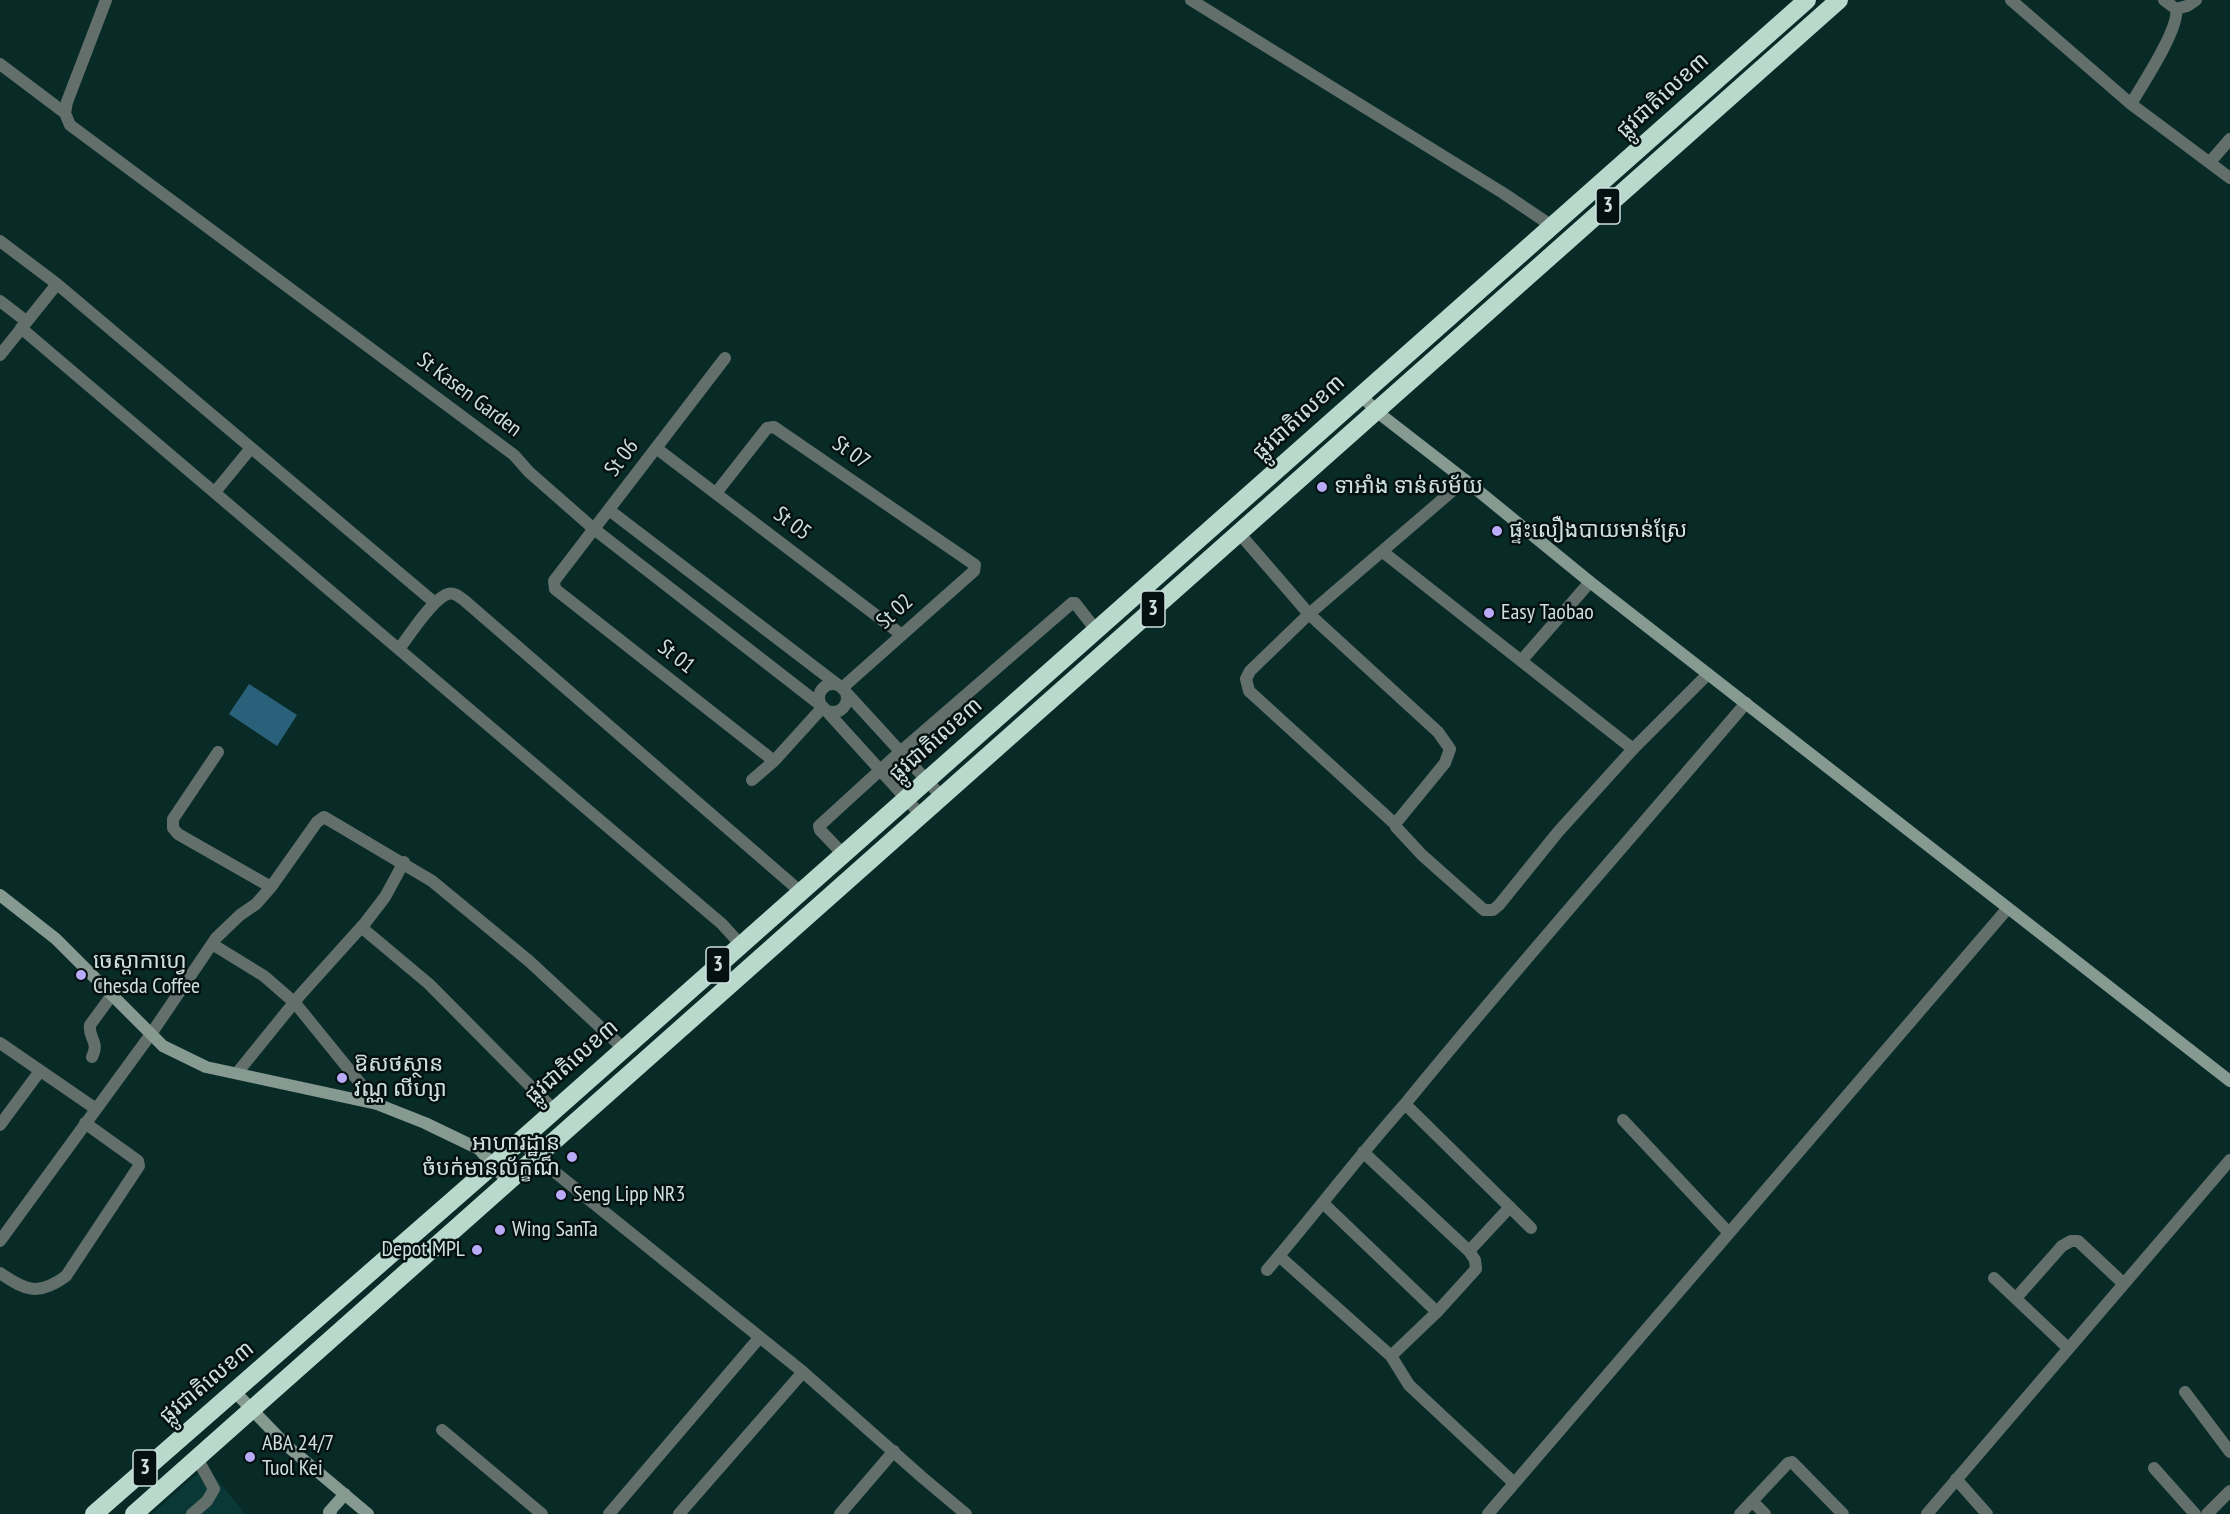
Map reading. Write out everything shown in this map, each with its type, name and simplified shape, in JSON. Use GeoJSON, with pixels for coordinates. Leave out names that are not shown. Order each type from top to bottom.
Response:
{"type":"FeatureCollection","features":[{"type":"Feature","properties":{"kind":"highway","name":"ផ្លូវជាតិលេខ៣"},"geometry":{"type":"LineString","coordinates":[[94,1514],[493,1165],[1808,0]]}},
{"type":"Feature","properties":{"kind":"highway","name":"ផ្លូវជាតិលេខ៣"},"geometry":{"type":"LineString","coordinates":[[134,1514],[1839,0]]}},
{"type":"Feature","properties":{"kind":"street"},"geometry":{"type":"LineString","coordinates":[[65,113],[67,102],[106,0]]}},
{"type":"Feature","properties":{"kind":"street"},"geometry":{"type":"LineString","coordinates":[[1191,0],[1503,193],[1552,226]]}},
{"type":"Feature","properties":{"kind":"street"},"geometry":{"type":"LineString","coordinates":[[2011,0],[2131,104],[2230,178]]}},
{"type":"Feature","properties":{"kind":"street"},"geometry":{"type":"LineString","coordinates":[[2131,104],[2172,29],[2177,15],[2176,9],[2164,0]]}},
{"type":"Feature","properties":{"kind":"street"},"geometry":{"type":"LineString","coordinates":[[2176,9],[2196,0]]}},
{"type":"Feature","properties":{"kind":"street","name":"St Kasen Garden"},"geometry":{"type":"LineString","coordinates":[[0,64],[65,113],[70,125],[514,455],[529,472],[594,529],[823,708],[920,814]]}},
{"type":"Feature","properties":{"kind":"street"},"geometry":{"type":"LineString","coordinates":[[2210,162],[2230,139]]}},
{"type":"Feature","properties":{"kind":"street"},"geometry":{"type":"LineString","coordinates":[[0,241],[57,284],[435,603]]}},
{"type":"Feature","properties":{"kind":"street"},"geometry":{"type":"LineString","coordinates":[[0,355],[57,284]]}},
{"type":"Feature","properties":{"kind":"street"},"geometry":{"type":"LineString","coordinates":[[0,301],[23,325],[215,492],[722,924],[741,945]]}},
{"type":"Feature","properties":{"kind":"street","name":"St 06"},"geometry":{"type":"LineString","coordinates":[[554,584],[725,358]]}},
{"type":"Feature","properties":{"kind":"street"},"geometry":{"type":"LineString","coordinates":[[1361,395],[1376,411],[1590,582],[2230,1081]]}},
{"type":"Feature","properties":{"kind":"street","name":"St 07"},"geometry":{"type":"LineString","coordinates":[[716,493],[767,428],[774,427],[975,565],[975,568]]}},
{"type":"Feature","properties":{"kind":"street"},"geometry":{"type":"LineString","coordinates":[[215,492],[251,448]]}},
{"type":"Feature","properties":{"kind":"street","name":"St 05"},"geometry":{"type":"LineString","coordinates":[[656,448],[902,635]]}},
{"type":"Feature","properties":{"kind":"street"},"geometry":{"type":"LineString","coordinates":[[1465,480],[1309,614],[1250,671],[1246,679],[1249,691],[1395,824],[1422,855],[1484,910],[1493,910],[1558,832],[1633,749],[1708,674]]}},
{"type":"Feature","properties":{"kind":"street"},"geometry":{"type":"LineString","coordinates":[[609,510],[842,688],[941,796]]}},
{"type":"Feature","properties":{"kind":"street"},"geometry":{"type":"LineString","coordinates":[[1239,533],[1309,614],[1438,732],[1450,749],[1445,763],[1395,824]]}},
{"type":"Feature","properties":{"kind":"street"},"geometry":{"type":"LineString","coordinates":[[1383,552],[1633,749]]}},
{"type":"Feature","properties":{"kind":"street","name":"St 02"},"geometry":{"type":"LineString","coordinates":[[842,688],[975,568]]}},
{"type":"Feature","properties":{"kind":"street"},"geometry":{"type":"LineString","coordinates":[[1521,661],[1590,582]]}},
{"type":"Feature","properties":{"kind":"street","name":"St 01"},"geometry":{"type":"LineString","coordinates":[[554,584],[555,589],[774,760]]}},
{"type":"Feature","properties":{"kind":"street"},"geometry":{"type":"LineString","coordinates":[[399,649],[435,603],[448,594],[454,593],[801,892]]}},
{"type":"Feature","properties":{"kind":"street"},"geometry":{"type":"LineString","coordinates":[[843,854],[820,830],[819,826],[900,752],[1072,603],[1075,603],[1096,630]]}},
{"type":"Feature","properties":{"kind":"street"},"geometry":{"type":"LineString","coordinates":[[834,684],[842,688],[846,700],[843,708],[831,712],[823,708],[819,699],[821,690],[834,684]]}},
{"type":"Feature","properties":{"kind":"street"},"geometry":{"type":"LineString","coordinates":[[1267,1270],[1324,1204],[1363,1152],[1496,993],[1746,704]]}},
{"type":"Feature","properties":{"kind":"street"},"geometry":{"type":"LineString","coordinates":[[752,780],[823,708]]}},
{"type":"Feature","properties":{"kind":"street"},"geometry":{"type":"LineString","coordinates":[[218,752],[173,819],[173,828],[178,834],[271,887]]}},
{"type":"Feature","properties":{"kind":"street"},"geometry":{"type":"LineString","coordinates":[[0,1240],[151,1034],[216,938],[240,915],[256,904],[271,887],[317,822],[324,817],[432,880],[530,961],[624,1049]]}},
{"type":"Feature","properties":{"kind":"street"},"geometry":{"type":"LineString","coordinates":[[237,1073],[385,897],[404,862]]}},
{"type":"Feature","properties":{"kind":"street"},"geometry":{"type":"LineString","coordinates":[[0,895],[56,939],[163,1046],[206,1067],[377,1104],[425,1123],[479,1149],[507,1181]]}},
{"type":"Feature","properties":{"kind":"street"},"geometry":{"type":"LineString","coordinates":[[1488,1514],[2008,908]]}},
{"type":"Feature","properties":{"kind":"street"},"geometry":{"type":"LineString","coordinates":[[361,927],[429,984],[554,1110]]}},
{"type":"Feature","properties":{"kind":"street"},"geometry":{"type":"LineString","coordinates":[[212,944],[264,975],[295,1003],[377,1104]]}},
{"type":"Feature","properties":{"kind":"street"},"geometry":{"type":"LineString","coordinates":[[92,1057],[96,1049],[89,1031],[90,1025],[112,995]]}},
{"type":"Feature","properties":{"kind":"street"},"geometry":{"type":"LineString","coordinates":[[0,1043],[96,1109]]}},
{"type":"Feature","properties":{"kind":"street"},"geometry":{"type":"LineString","coordinates":[[0,1125],[40,1071]]}},
{"type":"Feature","properties":{"kind":"street"},"geometry":{"type":"LineString","coordinates":[[1405,1104],[1531,1228]]}},
{"type":"Feature","properties":{"kind":"street"},"geometry":{"type":"LineString","coordinates":[[1623,1120],[1729,1233]]}},
{"type":"Feature","properties":{"kind":"street"},"geometry":{"type":"LineString","coordinates":[[0,1273],[19,1286],[35,1290],[52,1285],[66,1276],[139,1166],[138,1161],[86,1123]]}},
{"type":"Feature","properties":{"kind":"street"},"geometry":{"type":"LineString","coordinates":[[520,1140],[535,1156],[804,1372],[960,1512]]}},
{"type":"Feature","properties":{"kind":"street"},"geometry":{"type":"LineString","coordinates":[[1363,1152],[1468,1251],[1474,1260],[1476,1269],[1437,1312],[1391,1356]]}},
{"type":"Feature","properties":{"kind":"street"},"geometry":{"type":"LineString","coordinates":[[1927,1514],[2230,1160]]}},
{"type":"Feature","properties":{"kind":"street"},"geometry":{"type":"LineString","coordinates":[[1324,1204],[1437,1312]]}},
{"type":"Feature","properties":{"kind":"street"},"geometry":{"type":"LineString","coordinates":[[1468,1251],[1510,1207]]}},
{"type":"Feature","properties":{"kind":"street"},"geometry":{"type":"LineString","coordinates":[[2016,1298],[2062,1246],[2071,1241],[2078,1241],[2124,1284]]}},
{"type":"Feature","properties":{"kind":"street"},"geometry":{"type":"LineString","coordinates":[[1279,1256],[1391,1356],[1409,1385],[1514,1483]]}},
{"type":"Feature","properties":{"kind":"street"},"geometry":{"type":"LineString","coordinates":[[1994,1278],[2068,1348]]}},
{"type":"Feature","properties":{"kind":"street"},"geometry":{"type":"LineString","coordinates":[[609,1514],[760,1337]]}},
{"type":"Feature","properties":{"kind":"street"},"geometry":{"type":"LineString","coordinates":[[680,1514],[804,1372]]}},
{"type":"Feature","properties":{"kind":"street"},"geometry":{"type":"LineString","coordinates":[[236,1392],[286,1445],[368,1514]]}},
{"type":"Feature","properties":{"kind":"street"},"geometry":{"type":"LineString","coordinates":[[2184,1392],[2230,1452]]}},
{"type":"Feature","properties":{"kind":"street"},"geometry":{"type":"LineString","coordinates":[[442,1430],[542,1514]]}},
{"type":"Feature","properties":{"kind":"street"},"geometry":{"type":"LineString","coordinates":[[840,1514],[894,1451]]}},
{"type":"Feature","properties":{"kind":"street"},"geometry":{"type":"LineString","coordinates":[[192,1514],[207,1501],[214,1490],[197,1458]]}},
{"type":"Feature","properties":{"kind":"street"},"geometry":{"type":"LineString","coordinates":[[1740,1514],[1788,1463],[1792,1462],[1843,1514]]}},
{"type":"Feature","properties":{"kind":"street"},"geometry":{"type":"LineString","coordinates":[[2154,1468],[2195,1514]]}},
{"type":"Feature","properties":{"kind":"street"},"geometry":{"type":"LineString","coordinates":[[1956,1479],[1987,1514]]}},
{"type":"Feature","properties":{"kind":"street"},"geometry":{"type":"LineString","coordinates":[[2207,1514],[2230,1491]]}},
{"type":"Feature","properties":{"kind":"street"},"geometry":{"type":"LineString","coordinates":[[329,1513],[345,1494]]}},
{"type":"Feature","properties":{"kind":"street"},"geometry":{"type":"LineString","coordinates":[[1752,1501],[1765,1514]]}},
{"type":"Feature","properties":{"kind":"shaded area"},"geometry":{"type":"Polygon","coordinates":[[[249,684],[297,715],[277,746],[229,714],[249,684]]]}},
{"type":"Feature","properties":{"kind":"shaded area"},"geometry":{"type":"Polygon","coordinates":[[[206,1466],[245,1514],[152,1514],[206,1466]]]}},
{"type":"Feature","properties":{"kind":"place","name":"ទាអាំង ទាន់សម័យ"},"geometry":{"type":"Point","coordinates":[1322,487]}},
{"type":"Feature","properties":{"kind":"place","name":"ផ្ទះលឿងបាយមាន់ស្រែ"},"geometry":{"type":"Point","coordinates":[1497,531]}},
{"type":"Feature","properties":{"kind":"place","name":"Easy Taobao"},"geometry":{"type":"Point","coordinates":[1489,613]}},
{"type":"Feature","properties":{"kind":"place","name":"ចេស្ដាកាហ្វេ Chesda Coffee"},"geometry":{"type":"Point","coordinates":[81,975]}},
{"type":"Feature","properties":{"kind":"place","name":"ឱសថស្ថាន វណ្ណ លីហ្សា"},"geometry":{"type":"Point","coordinates":[342,1078]}},
{"type":"Feature","properties":{"kind":"place","name":"អាហារដ្ឋាន ចំបក់មានល័ក្ខណ៏"},"geometry":{"type":"Point","coordinates":[572,1157]}},
{"type":"Feature","properties":{"kind":"place","name":"Seng Lipp NR3"},"geometry":{"type":"Point","coordinates":[561,1195]}},
{"type":"Feature","properties":{"kind":"place","name":"Wing SanTa"},"geometry":{"type":"Point","coordinates":[500,1230]}},
{"type":"Feature","properties":{"kind":"place","name":"Depot MPL"},"geometry":{"type":"Point","coordinates":[477,1250]}},
{"type":"Feature","properties":{"kind":"place","name":"ABA 24/7 Tuol Kei"},"geometry":{"type":"Point","coordinates":[250,1457]}}]}
